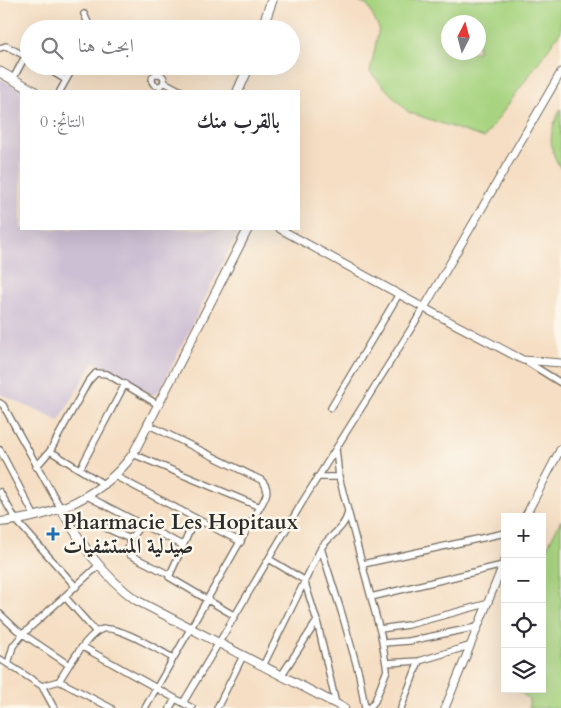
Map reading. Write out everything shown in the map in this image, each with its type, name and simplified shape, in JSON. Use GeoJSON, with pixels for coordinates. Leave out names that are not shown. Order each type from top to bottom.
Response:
{"type":"FeatureCollection","features":[{"type":"Feature","properties":{"kind":"main road"},"geometry":{"type":"LineString","coordinates":[[265,20],[272,0]]}},
{"type":"Feature","properties":{"kind":"main road"},"geometry":{"type":"LineString","coordinates":[[0,72],[32,90]]}},
{"type":"Feature","properties":{"kind":"main road"},"geometry":{"type":"LineString","coordinates":[[238,90],[245,75]]}},
{"type":"Feature","properties":{"kind":"main road"},"geometry":{"type":"LineString","coordinates":[[0,522],[16,520],[60,507],[87,496],[116,476],[133,454],[247,230]]}},
{"type":"Feature","properties":{"kind":"main road"},"geometry":{"type":"LineString","coordinates":[[60,507],[84,548],[98,566],[136,600],[344,708]]}},
{"type":"Feature","properties":{"kind":"street"},"geometry":{"type":"LineString","coordinates":[[84,14],[87,20]]}},
{"type":"Feature","properties":{"kind":"street"},"geometry":{"type":"LineString","coordinates":[[0,48],[6,46],[20,53]]}},
{"type":"Feature","properties":{"kind":"street"},"geometry":{"type":"LineString","coordinates":[[13,79],[20,68]]}},
{"type":"Feature","properties":{"kind":"street"},"geometry":{"type":"LineString","coordinates":[[183,703],[317,477],[424,308],[561,72]]}},
{"type":"Feature","properties":{"kind":"street"},"geometry":{"type":"LineString","coordinates":[[58,75],[66,80]]}},
{"type":"Feature","properties":{"kind":"street"},"geometry":{"type":"LineString","coordinates":[[61,90],[69,75]]}},
{"type":"Feature","properties":{"kind":"street"},"geometry":{"type":"LineString","coordinates":[[164,82],[179,90]]}},
{"type":"Feature","properties":{"kind":"street"},"geometry":{"type":"LineString","coordinates":[[282,230],[561,382]]}},
{"type":"Feature","properties":{"kind":"street"},"geometry":{"type":"LineString","coordinates":[[331,408],[399,294]]}},
{"type":"Feature","properties":{"kind":"street"},"geometry":{"type":"LineString","coordinates":[[523,360],[561,363]]}},
{"type":"Feature","properties":{"kind":"street"},"geometry":{"type":"LineString","coordinates":[[36,467],[50,451],[93,375],[104,372],[157,404]]}},
{"type":"Feature","properties":{"kind":"street"},"geometry":{"type":"LineString","coordinates":[[80,470],[124,384]]}},
{"type":"Feature","properties":{"kind":"street"},"geometry":{"type":"LineString","coordinates":[[0,403],[3,405],[60,507]]}},
{"type":"Feature","properties":{"kind":"street"},"geometry":{"type":"LineString","coordinates":[[145,708],[189,628],[241,542],[268,491],[261,480],[147,424]]}},
{"type":"Feature","properties":{"kind":"street"},"geometry":{"type":"LineString","coordinates":[[527,513],[561,448]]}},
{"type":"Feature","properties":{"kind":"street"},"geometry":{"type":"LineString","coordinates":[[321,548],[342,614],[367,708],[376,701],[387,670],[380,629],[339,477],[336,449]]}},
{"type":"Feature","properties":{"kind":"street"},"geometry":{"type":"LineString","coordinates":[[0,450],[34,515]]}},
{"type":"Feature","properties":{"kind":"street"},"geometry":{"type":"LineString","coordinates":[[50,451],[105,485]]}},
{"type":"Feature","properties":{"kind":"street"},"geometry":{"type":"LineString","coordinates":[[133,454],[260,507]]}},
{"type":"Feature","properties":{"kind":"street"},"geometry":{"type":"LineString","coordinates":[[116,476],[241,542]]}},
{"type":"Feature","properties":{"kind":"street"},"geometry":{"type":"LineString","coordinates":[[317,477],[339,477]]}},
{"type":"Feature","properties":{"kind":"street"},"geometry":{"type":"LineString","coordinates":[[0,492],[16,520],[76,587]]}},
{"type":"Feature","properties":{"kind":"street"},"geometry":{"type":"LineString","coordinates":[[87,496],[182,545]]}},
{"type":"Feature","properties":{"kind":"street"},"geometry":{"type":"LineString","coordinates":[[263,666],[321,548],[328,538],[337,533],[349,513],[347,504]]}},
{"type":"Feature","properties":{"kind":"street"},"geometry":{"type":"LineString","coordinates":[[168,574],[196,519]]}},
{"type":"Feature","properties":{"kind":"street"},"geometry":{"type":"LineString","coordinates":[[141,525],[130,539],[128,551],[130,555],[168,574],[170,579],[235,616]]}},
{"type":"Feature","properties":{"kind":"street"},"geometry":{"type":"LineString","coordinates":[[104,527],[130,539]]}},
{"type":"Feature","properties":{"kind":"street"},"geometry":{"type":"LineString","coordinates":[[363,564],[501,534]]}},
{"type":"Feature","properties":{"kind":"street"},"geometry":{"type":"LineString","coordinates":[[270,559],[304,580],[318,621],[336,704]]}},
{"type":"Feature","properties":{"kind":"street"},"geometry":{"type":"LineString","coordinates":[[371,597],[501,564]]}},
{"type":"Feature","properties":{"kind":"street"},"geometry":{"type":"LineString","coordinates":[[8,664],[13,646],[23,634],[98,566]]}},
{"type":"Feature","properties":{"kind":"street"},"geometry":{"type":"LineString","coordinates":[[445,708],[501,570]]}},
{"type":"Feature","properties":{"kind":"street"},"geometry":{"type":"LineString","coordinates":[[65,597],[96,632]]}},
{"type":"Feature","properties":{"kind":"street"},"geometry":{"type":"LineString","coordinates":[[380,629],[408,625],[486,604]]}},
{"type":"Feature","properties":{"kind":"street"},"geometry":{"type":"LineString","coordinates":[[0,614],[23,634],[69,665]]}},
{"type":"Feature","properties":{"kind":"street"},"geometry":{"type":"LineString","coordinates":[[281,676],[318,621]]}},
{"type":"Feature","properties":{"kind":"street"},"geometry":{"type":"LineString","coordinates":[[383,643],[409,641],[477,627]]}},
{"type":"Feature","properties":{"kind":"street"},"geometry":{"type":"LineString","coordinates":[[42,686],[59,681],[83,647],[96,632],[104,628],[112,628],[173,658]]}},
{"type":"Feature","properties":{"kind":"street"},"geometry":{"type":"LineString","coordinates":[[386,663],[419,662],[469,646]]}},
{"type":"Feature","properties":{"kind":"street"},"geometry":{"type":"LineString","coordinates":[[83,647],[192,708]]}},
{"type":"Feature","properties":{"kind":"street"},"geometry":{"type":"LineString","coordinates":[[217,708],[243,656]]}},
{"type":"Feature","properties":{"kind":"street"},"geometry":{"type":"LineString","coordinates":[[0,659],[42,686],[54,708]]}},
{"type":"Feature","properties":{"kind":"street"},"geometry":{"type":"LineString","coordinates":[[401,708],[419,662]]}},
{"type":"Feature","properties":{"kind":"street"},"geometry":{"type":"LineString","coordinates":[[59,681],[111,708]]}},
{"type":"Feature","properties":{"kind":"street"},"geometry":{"type":"LineString","coordinates":[[170,708],[175,699]]}},
{"type":"Feature","properties":{"kind":"shaded area"},"geometry":{"type":"Polygon","coordinates":[[[0,78],[21,90],[20,230],[239,230],[160,390],[153,395],[94,362],[59,421],[0,394],[0,78]]]}},
{"type":"Feature","properties":{"kind":"green space"},"geometry":{"type":"Polygon","coordinates":[[[354,0],[561,0],[561,31],[484,138],[408,112],[370,72],[379,28],[368,6],[354,0]]]}},
{"type":"Feature","properties":{"kind":"green space"},"geometry":{"type":"Polygon","coordinates":[[[561,109],[561,169],[553,153],[551,139],[554,125],[561,109]]]}},
{"type":"Feature","properties":{"kind":"green space"},"geometry":{"type":"Polygon","coordinates":[[[561,520],[561,708],[529,708],[529,699],[521,693],[546,693],[546,549],[561,520]]]}},
{"type":"Feature","properties":{"kind":"place","name":"Pharmacie Les Hopitaux صيدلية المستشفيات"},"geometry":{"type":"Point","coordinates":[53,534]}}]}
